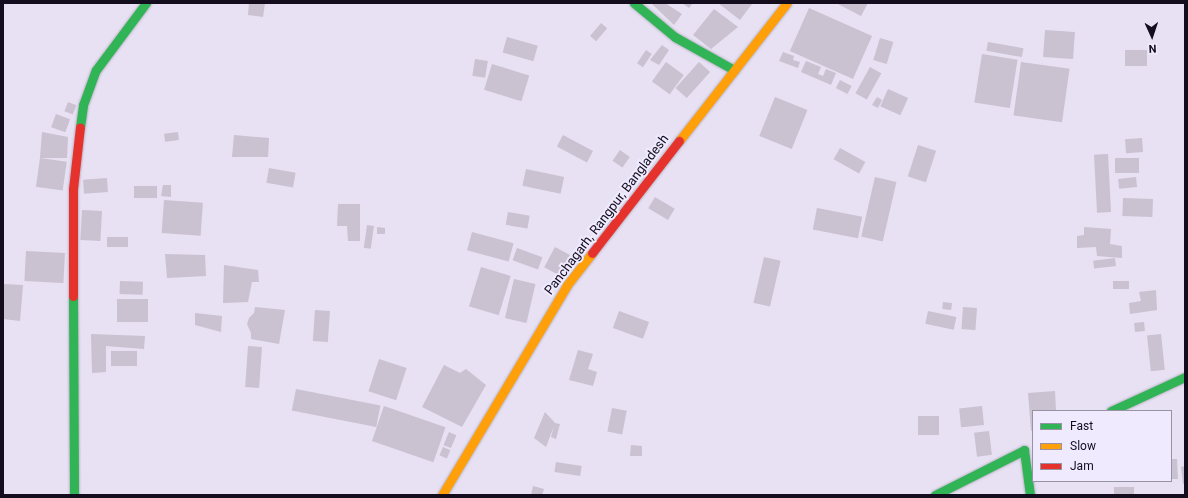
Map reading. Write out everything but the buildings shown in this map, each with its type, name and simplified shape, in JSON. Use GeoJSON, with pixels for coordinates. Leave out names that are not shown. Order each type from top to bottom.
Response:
{"type":"FeatureCollection","features":[{"type":"Feature","properties":{"kind":"street"},"geometry":{"type":"LineString","coordinates":[[74,495],[73,189],[83,105],[96,70],[146,3]]}},
{"type":"Feature","properties":{"kind":"street"},"geometry":{"type":"LineString","coordinates":[[634,3],[675,37],[734,70]]}},
{"type":"Feature","properties":{"kind":"street","name":"Panchagarh, Rangpur, Bangladesh"},"geometry":{"type":"LineString","coordinates":[[442,495],[469,452],[567,285],[787,3]]}},
{"type":"Feature","properties":{"kind":"street"},"geometry":{"type":"LineString","coordinates":[[1113,410],[1185,377]]}},
{"type":"Feature","properties":{"kind":"street"},"geometry":{"type":"LineString","coordinates":[[935,495],[1024,450],[1030,495]]}},
{"type":"Feature","properties":{"kind":"traffic: fast"},"geometry":{"type":"LineString","coordinates":[[80,127],[83,105],[96,70],[146,3]]}},
{"type":"Feature","properties":{"kind":"traffic: fast"},"geometry":{"type":"LineString","coordinates":[[634,3],[675,37],[734,70]]}},
{"type":"Feature","properties":{"kind":"traffic: fast"},"geometry":{"type":"LineString","coordinates":[[73,296],[74,495]]}},
{"type":"Feature","properties":{"kind":"traffic: fast"},"geometry":{"type":"LineString","coordinates":[[1113,410],[1185,377]]}},
{"type":"Feature","properties":{"kind":"traffic: fast"},"geometry":{"type":"LineString","coordinates":[[935,495],[1024,450],[1030,495]]}},
{"type":"Feature","properties":{"kind":"traffic: slow"},"geometry":{"type":"LineString","coordinates":[[679,141],[787,3]]}},
{"type":"Feature","properties":{"kind":"traffic: slow"},"geometry":{"type":"LineString","coordinates":[[442,495],[567,285],[592,253]]}},
{"type":"Feature","properties":{"kind":"traffic: jam"},"geometry":{"type":"LineString","coordinates":[[73,296],[73,189],[80,127]]}},
{"type":"Feature","properties":{"kind":"traffic: jam"},"geometry":{"type":"LineString","coordinates":[[592,253],[679,141]]}}]}
